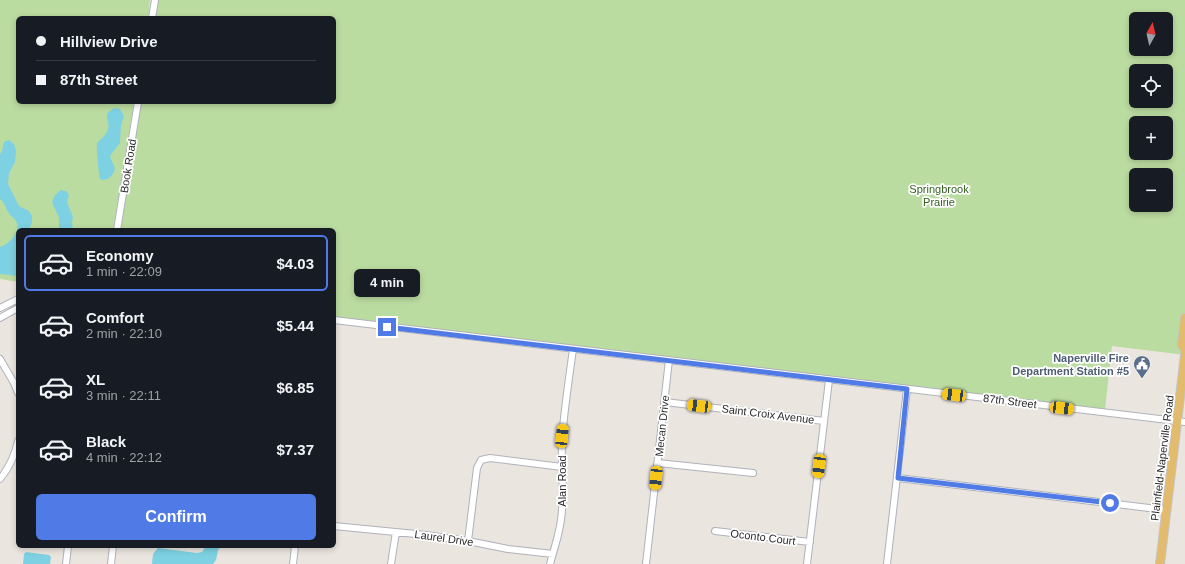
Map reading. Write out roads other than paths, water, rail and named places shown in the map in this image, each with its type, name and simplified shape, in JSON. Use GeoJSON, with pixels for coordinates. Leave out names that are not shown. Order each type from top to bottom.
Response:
{"type":"FeatureCollection","features":[{"type":"Feature","properties":{"kind":"main road"},"geometry":{"type":"LineString","coordinates":[[1185,318],[1182,345],[1185,350]]}},
{"type":"Feature","properties":{"kind":"main road","name":"Plainfield-Naperville Road"},"geometry":{"type":"LineString","coordinates":[[1160,564],[1166,510],[1181,422],[1185,355]]}},
{"type":"Feature","properties":{"kind":"street"},"geometry":{"type":"LineString","coordinates":[[152,16],[155,0]]}},
{"type":"Feature","properties":{"kind":"street","name":"Book Road"},"geometry":{"type":"LineString","coordinates":[[117,228],[138,104]]}},
{"type":"Feature","properties":{"kind":"street"},"geometry":{"type":"LineString","coordinates":[[0,308],[16,299]]}},
{"type":"Feature","properties":{"kind":"street"},"geometry":{"type":"LineString","coordinates":[[0,318],[16,309]]}},
{"type":"Feature","properties":{"kind":"street","name":"87th Street"},"geometry":{"type":"LineString","coordinates":[[336,320],[1181,422]]}},
{"type":"Feature","properties":{"kind":"street","name":"Alan Road"},"geometry":{"type":"LineString","coordinates":[[550,564],[558,538],[562,512],[562,436],[573,349]]}},
{"type":"Feature","properties":{"kind":"street"},"geometry":{"type":"LineString","coordinates":[[0,359],[16,388]]}},
{"type":"Feature","properties":{"kind":"street","name":"Mecan Drive"},"geometry":{"type":"LineString","coordinates":[[646,564],[669,360]]}},
{"type":"Feature","properties":{"kind":"street"},"geometry":{"type":"LineString","coordinates":[[807,564],[829,380]]}},
{"type":"Feature","properties":{"kind":"street"},"geometry":{"type":"LineString","coordinates":[[891,564],[887,564],[907,389]]}},
{"type":"Feature","properties":{"kind":"street","name":"Saint Croix Avenue"},"geometry":{"type":"LineString","coordinates":[[665,402],[824,421]]}},
{"type":"Feature","properties":{"kind":"street"},"geometry":{"type":"LineString","coordinates":[[0,479],[8,469],[16,448]]}},
{"type":"Feature","properties":{"kind":"street"},"geometry":{"type":"LineString","coordinates":[[468,541],[477,468],[481,460],[490,458],[562,467]]}},
{"type":"Feature","properties":{"kind":"street"},"geometry":{"type":"LineString","coordinates":[[658,463],[753,473]]}},
{"type":"Feature","properties":{"kind":"street"},"geometry":{"type":"LineString","coordinates":[[898,478],[1166,510]]}},
{"type":"Feature","properties":{"kind":"street","name":"Laurel Drive"},"geometry":{"type":"LineString","coordinates":[[336,526],[468,541],[508,549],[553,554]]}},
{"type":"Feature","properties":{"kind":"street","name":"Oconto Court"},"geometry":{"type":"LineString","coordinates":[[716,531],[810,542]]}},
{"type":"Feature","properties":{"kind":"street"},"geometry":{"type":"LineString","coordinates":[[391,564],[396,532]]}},
{"type":"Feature","properties":{"kind":"street"},"geometry":{"type":"LineString","coordinates":[[66,564],[68,548]]}},
{"type":"Feature","properties":{"kind":"street"},"geometry":{"type":"LineString","coordinates":[[112,564],[114,548]]}},
{"type":"Feature","properties":{"kind":"street"},"geometry":{"type":"LineString","coordinates":[[293,564],[295,548]]}},
{"type":"Feature","properties":{"kind":"water"},"geometry":{"type":"Polygon","coordinates":[[[115,108],[120,109],[124,116],[121,125],[120,143],[110,156],[115,168],[114,173],[109,178],[103,180],[100,179],[97,144],[107,132],[109,126],[107,118],[108,113],[115,108]]]}},
{"type":"Feature","properties":{"kind":"water"},"geometry":{"type":"Polygon","coordinates":[[[9,140],[14,144],[16,151],[15,162],[9,173],[8,184],[19,206],[29,211],[32,216],[30,228],[17,228],[16,221],[0,199],[0,154],[4,142],[9,140]]]}},
{"type":"Feature","properties":{"kind":"water"},"geometry":{"type":"Polygon","coordinates":[[[61,190],[66,191],[69,195],[67,202],[73,217],[73,228],[59,228],[59,218],[52,202],[55,195],[61,190]]]}},
{"type":"Feature","properties":{"kind":"water"},"geometry":{"type":"Polygon","coordinates":[[[16,233],[16,276],[0,274],[0,247],[7,244],[16,233]]]}},
{"type":"Feature","properties":{"kind":"water"},"geometry":{"type":"Polygon","coordinates":[[[158,548],[197,553],[202,552],[205,548],[220,548],[213,564],[152,564],[153,554],[158,548]]]}},
{"type":"Feature","properties":{"kind":"water"},"geometry":{"type":"Polygon","coordinates":[[[26,552],[49,555],[51,557],[50,564],[23,564],[24,554],[26,552]]]}},
{"type":"Feature","properties":{"kind":"place","name":"Naperville Fire Department Station #5"},"geometry":{"type":"Point","coordinates":[1142,379]}},
{"type":"Feature","properties":{"kind":"park label","name":"Springbrook Prairie"},"geometry":{"type":"Point","coordinates":[939,195]}}]}
